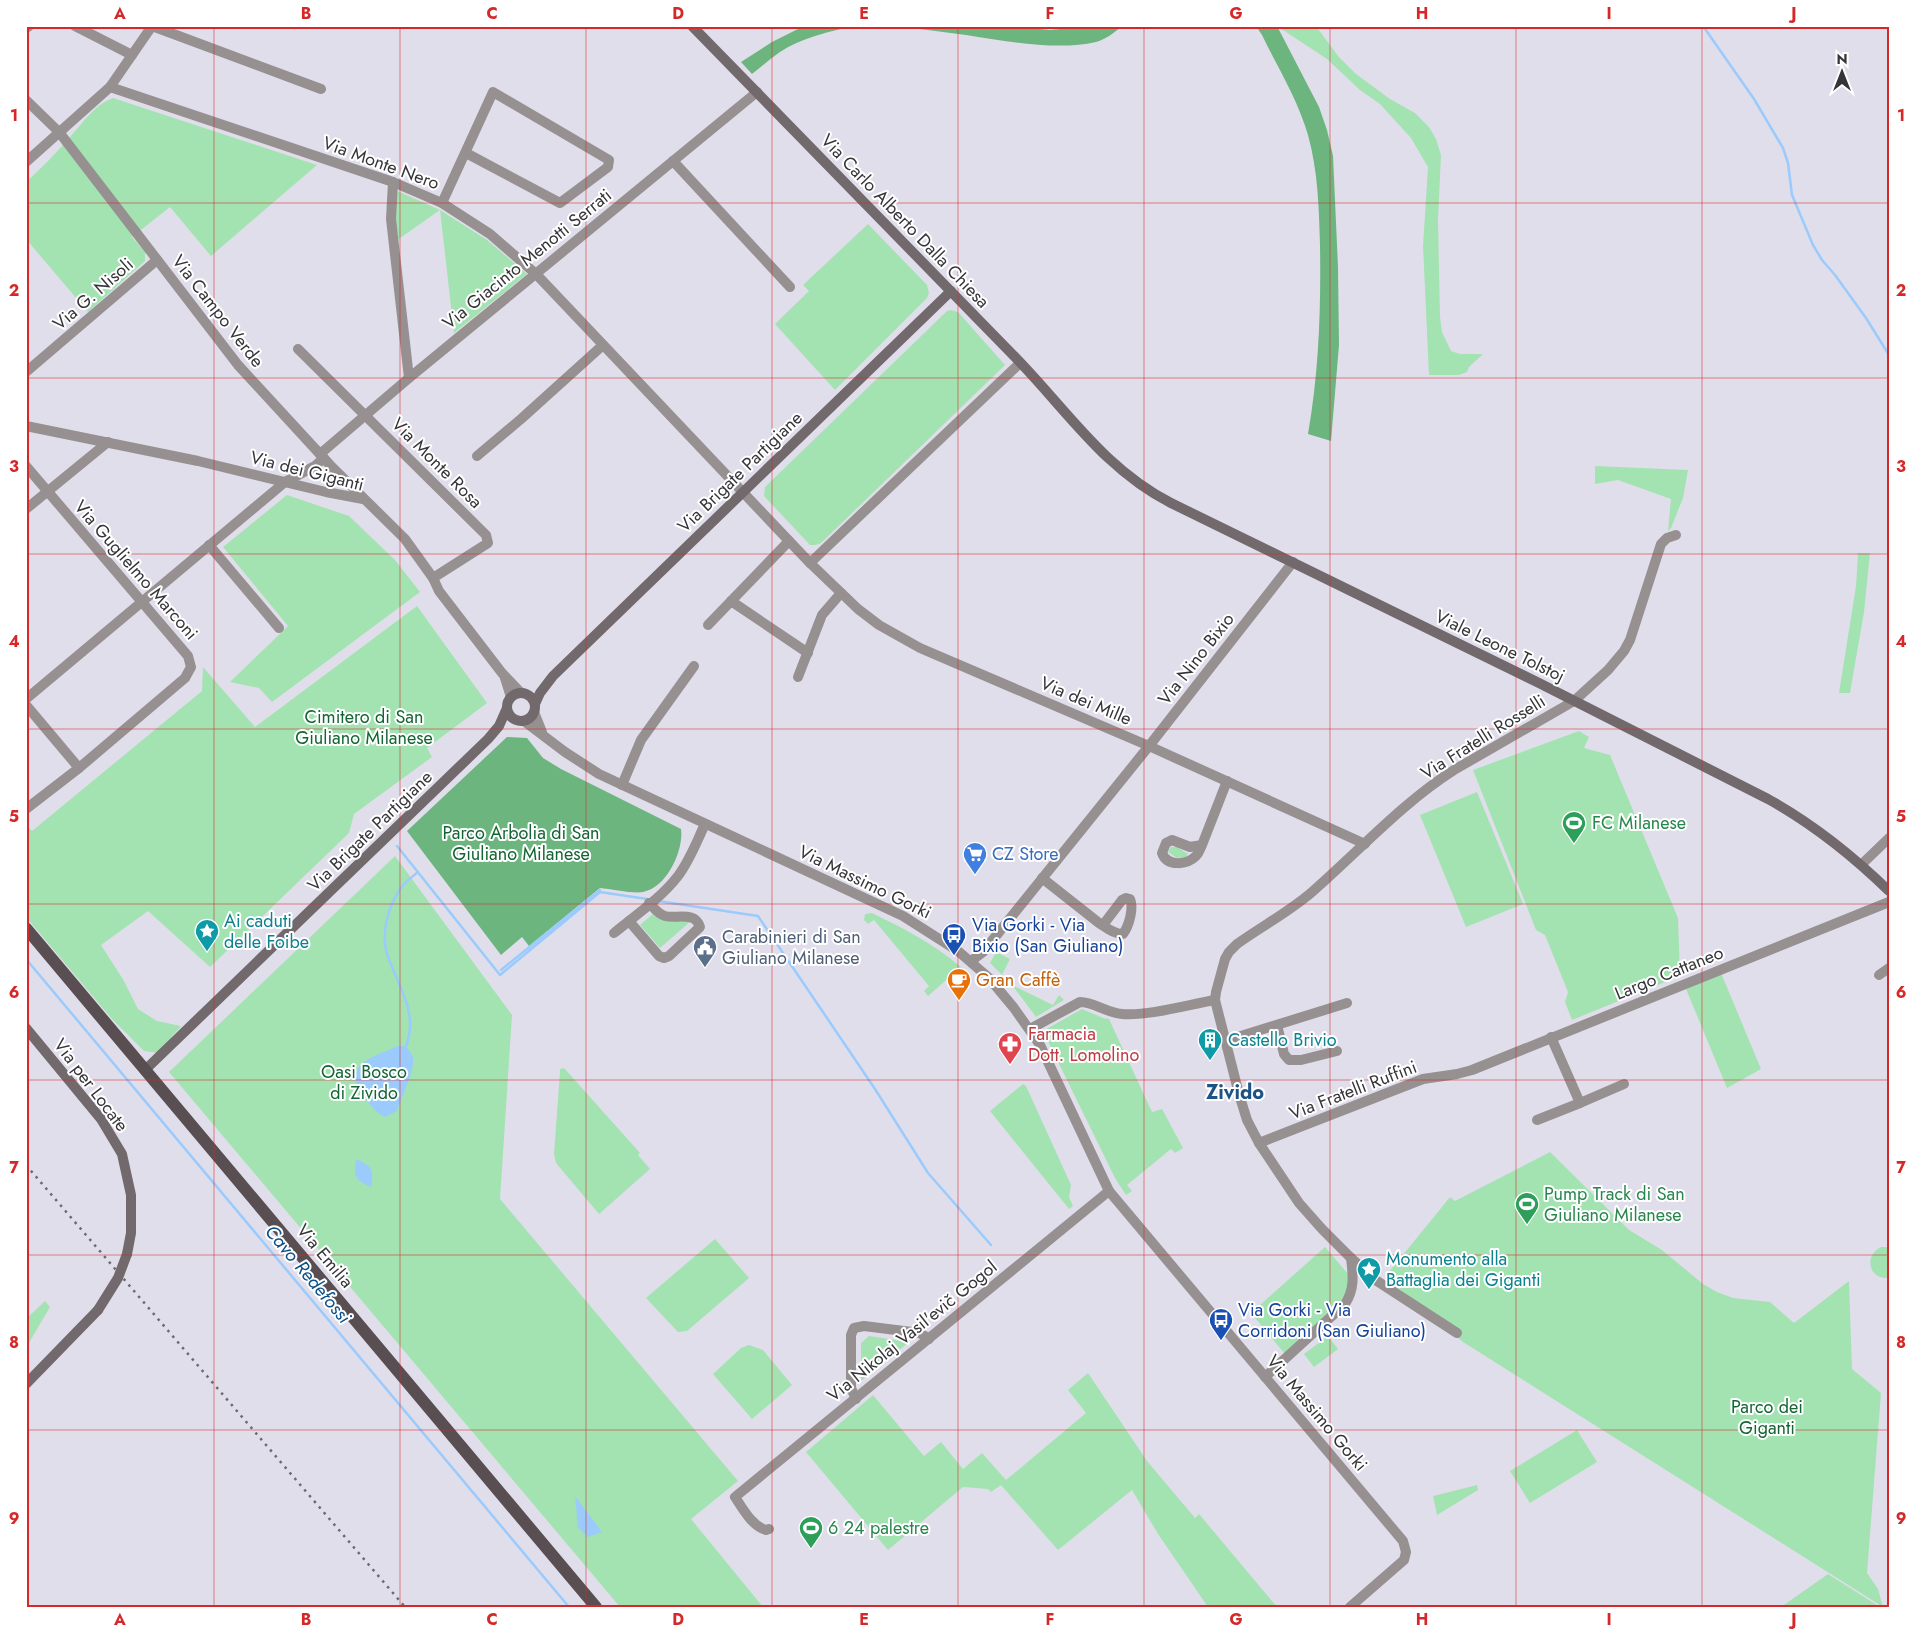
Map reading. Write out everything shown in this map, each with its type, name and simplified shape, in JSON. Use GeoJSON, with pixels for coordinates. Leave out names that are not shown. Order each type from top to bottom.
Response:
{"type":"FeatureCollection","features":[{"type":"Feature","properties":{"kind":"main road","name":"Via Emilia"},"geometry":{"type":"LineString","coordinates":[[26,928],[596,1607]]}},
{"type":"Feature","properties":{"kind":"street"},"geometry":{"type":"LineString","coordinates":[[75,26],[132,55]]}},
{"type":"Feature","properties":{"kind":"street"},"geometry":{"type":"LineString","coordinates":[[26,162],[110,87],[152,26],[321,89]]}},
{"type":"Feature","properties":{"kind":"street","name":"Via Carlo Alberto Dalla Chiesa"},"geometry":{"type":"LineString","coordinates":[[692,26],[1020,363],[1091,441]]}},
{"type":"Feature","properties":{"kind":"street","name":"Via Monte Nero"},"geometry":{"type":"LineString","coordinates":[[110,87],[394,182],[442,203],[490,234],[536,274],[743,492]]}},
{"type":"Feature","properties":{"kind":"street"},"geometry":{"type":"LineString","coordinates":[[442,203],[493,92],[609,160],[608,167],[560,203],[466,153]]}},
{"type":"Feature","properties":{"kind":"street","name":"Via Giacinto Menotti Serrati"},"geometry":{"type":"LineString","coordinates":[[301,486],[322,456],[365,414],[757,92]]}},
{"type":"Feature","properties":{"kind":"street","name":"Via Campo Verde"},"geometry":{"type":"LineString","coordinates":[[26,100],[59,132],[238,365],[363,499]]}},
{"type":"Feature","properties":{"kind":"street"},"geometry":{"type":"LineString","coordinates":[[672,161],[790,287]]}},
{"type":"Feature","properties":{"kind":"street"},"geometry":{"type":"LineString","coordinates":[[394,182],[391,219],[409,378]]}},
{"type":"Feature","properties":{"kind":"street","name":"Via G. Nisoli"},"geometry":{"type":"LineString","coordinates":[[26,372],[157,260]]}},
{"type":"Feature","properties":{"kind":"street","name":"Via Brigate Partigiane"},"geometry":{"type":"LineString","coordinates":[[534,708],[540,693],[553,676],[950,291]]}},
{"type":"Feature","properties":{"kind":"street"},"geometry":{"type":"LineString","coordinates":[[477,456],[521,419],[603,344]]}},
{"type":"Feature","properties":{"kind":"street","name":"Via Monte Rosa"},"geometry":{"type":"LineString","coordinates":[[298,349],[486,535],[488,543],[433,578]]}},
{"type":"Feature","properties":{"kind":"street"},"geometry":{"type":"LineString","coordinates":[[810,563],[1020,363]]}},
{"type":"Feature","properties":{"kind":"street","name":"Via dei Giganti"},"geometry":{"type":"LineString","coordinates":[[26,426],[108,442],[363,499],[405,539],[433,578],[439,591],[502,673],[507,682],[510,697]]}},
{"type":"Feature","properties":{"kind":"street","name":"Viale Leone Tolstoj"},"geometry":{"type":"LineString","coordinates":[[1091,441],[1117,468],[1159,497],[1574,701],[1780,806],[1814,828],[1862,864],[1889,891]]}},
{"type":"Feature","properties":{"kind":"street"},"geometry":{"type":"LineString","coordinates":[[26,509],[108,442]]}},
{"type":"Feature","properties":{"kind":"street","name":"Via Guglielmo Marconi"},"geometry":{"type":"LineString","coordinates":[[26,466],[143,601],[188,656],[191,663],[191,670],[185,678],[79,768],[26,809]]}},
{"type":"Feature","properties":{"kind":"street","name":"Via Giacinto Menotti Serrati"},"geometry":{"type":"LineString","coordinates":[[26,699],[285,482],[315,466]]}},
{"type":"Feature","properties":{"kind":"street","name":"Via dei Mille"},"geometry":{"type":"LineString","coordinates":[[743,492],[841,593],[870,619],[904,640],[1149,746],[1365,844]]}},
{"type":"Feature","properties":{"kind":"street","name":"Via Fratelli Rosselli"},"geometry":{"type":"LineString","coordinates":[[1215,1000],[1221,970],[1229,952],[1237,944],[1307,896],[1409,805],[1449,774],[1574,701],[1608,670],[1624,651],[1630,640],[1661,544],[1667,538],[1676,535]]}},
{"type":"Feature","properties":{"kind":"street"},"geometry":{"type":"LineString","coordinates":[[708,624],[789,541]]}},
{"type":"Feature","properties":{"kind":"street"},"geometry":{"type":"LineString","coordinates":[[209,545],[279,628]]}},
{"type":"Feature","properties":{"kind":"street","name":"Via Nino Bixio"},"geometry":{"type":"LineString","coordinates":[[971,961],[982,952],[1149,746],[1293,562]]}},
{"type":"Feature","properties":{"kind":"street"},"geometry":{"type":"LineString","coordinates":[[798,676],[822,615],[841,593]]}},
{"type":"Feature","properties":{"kind":"street"},"geometry":{"type":"LineString","coordinates":[[731,601],[808,653]]}},
{"type":"Feature","properties":{"kind":"street"},"geometry":{"type":"LineString","coordinates":[[622,785],[642,740],[694,666]]}},
{"type":"Feature","properties":{"kind":"street","name":"Via dei Giganti"},"geometry":{"type":"LineString","coordinates":[[502,673],[523,693]]}},
{"type":"Feature","properties":{"kind":"street","name":"Via Brigate Partigiane"},"geometry":{"type":"LineString","coordinates":[[523,693],[553,676]]}},
{"type":"Feature","properties":{"kind":"street"},"geometry":{"type":"LineString","coordinates":[[523,693],[530,696],[534,708],[532,716],[520,720],[510,716],[507,708],[510,697],[523,693]]}},
{"type":"Feature","properties":{"kind":"street"},"geometry":{"type":"LineString","coordinates":[[26,705],[79,768]]}},
{"type":"Feature","properties":{"kind":"street","name":"Via Brigate Partigiane"},"geometry":{"type":"LineString","coordinates":[[145,1070],[488,739],[502,720],[507,708]]}},
{"type":"Feature","properties":{"kind":"street","name":"Via Massimo Gorki"},"geometry":{"type":"LineString","coordinates":[[534,708],[540,727],[547,739]]}},
{"type":"Feature","properties":{"kind":"street","name":"Via Brigate Partigiane"},"geometry":{"type":"LineString","coordinates":[[488,739],[520,720]]}},
{"type":"Feature","properties":{"kind":"street","name":"Via Massimo Gorki"},"geometry":{"type":"LineString","coordinates":[[520,720],[577,761],[622,785],[903,916],[940,938],[971,961],[994,983],[1030,1029],[1050,1064],[1109,1191],[1404,1543],[1406,1555],[1402,1562],[1350,1607]]}},
{"type":"Feature","properties":{"kind":"street"},"geometry":{"type":"LineString","coordinates":[[1202,845],[1227,781]]}},
{"type":"Feature","properties":{"kind":"street"},"geometry":{"type":"LineString","coordinates":[[614,933],[662,893],[684,868],[705,824]]}},
{"type":"Feature","properties":{"kind":"street"},"geometry":{"type":"LineString","coordinates":[[1862,864],[1889,838]]}},
{"type":"Feature","properties":{"kind":"street"},"geometry":{"type":"LineString","coordinates":[[1042,878],[1102,925]]}},
{"type":"Feature","properties":{"kind":"street","name":"Largo Cattaneo"},"geometry":{"type":"LineString","coordinates":[[1461,1073],[1889,902]]}},
{"type":"Feature","properties":{"kind":"street"},"geometry":{"type":"LineString","coordinates":[[629,921],[659,956],[664,958],[671,955],[700,928],[699,923],[693,918],[662,915],[649,903]]}},
{"type":"Feature","properties":{"kind":"street"},"geometry":{"type":"LineString","coordinates":[[1879,975],[1889,968]]}},
{"type":"Feature","properties":{"kind":"street"},"geometry":{"type":"LineString","coordinates":[[1030,1029],[1080,1002],[1087,1002],[1114,1013],[1130,1014],[1215,1000],[1241,1102],[1259,1143],[1299,1203],[1351,1258],[1377,1281],[1457,1333]]}},
{"type":"Feature","properties":{"kind":"street"},"geometry":{"type":"LineString","coordinates":[[1225,1041],[1347,1003]]}},
{"type":"Feature","properties":{"kind":"street"},"geometry":{"type":"LineString","coordinates":[[1277,1025],[1284,1054],[1290,1060],[1301,1060],[1337,1051]]}},
{"type":"Feature","properties":{"kind":"street","name":"Via per Locate"},"geometry":{"type":"LineString","coordinates":[[26,1028],[102,1119],[122,1154],[131,1195],[131,1233],[127,1254],[118,1278],[98,1310],[26,1384]]}},
{"type":"Feature","properties":{"kind":"street"},"geometry":{"type":"LineString","coordinates":[[1551,1037],[1580,1102]]}},
{"type":"Feature","properties":{"kind":"street","name":"Via Fratelli Ruffini"},"geometry":{"type":"LineString","coordinates":[[1259,1143],[1417,1082],[1432,1077],[1461,1073]]}},
{"type":"Feature","properties":{"kind":"street"},"geometry":{"type":"LineString","coordinates":[[1537,1120],[1624,1084]]}},
{"type":"Feature","properties":{"kind":"street","name":"Via Nikolaj Vasil'evič Gogol"},"geometry":{"type":"LineString","coordinates":[[769,1528],[766,1530],[760,1528],[750,1518],[735,1497],[1109,1191]]}},
{"type":"Feature","properties":{"kind":"street"},"geometry":{"type":"LineString","coordinates":[[1265,1376],[1345,1304],[1353,1284],[1351,1258]]}},
{"type":"Feature","properties":{"kind":"street"},"geometry":{"type":"LineString","coordinates":[[856,1399],[851,1388],[851,1335],[854,1328],[864,1326],[920,1333],[929,1339]]}},
{"type":"Feature","properties":{"kind":"green space"},"geometry":{"type":"Polygon","coordinates":[[[804,26],[855,26],[806,39],[788,47],[752,74],[741,62],[772,42],[804,26]]]}},
{"type":"Feature","properties":{"kind":"green space"},"geometry":{"type":"Polygon","coordinates":[[[897,26],[1011,26],[1050,30],[1088,26],[1123,26],[1100,41],[1065,46],[1014,42],[897,26]]]}},
{"type":"Feature","properties":{"kind":"green space"},"geometry":{"type":"Polygon","coordinates":[[[1256,26],[1277,26],[1319,107],[1333,156],[1339,345],[1331,441],[1308,434],[1317,363],[1320,293],[1319,217],[1314,162],[1308,135],[1299,109],[1256,26]]]}},
{"type":"Feature","properties":{"kind":"green space"},"geometry":{"type":"Polygon","coordinates":[[[1277,26],[1316,26],[1338,56],[1356,74],[1390,99],[1415,113],[1429,127],[1436,139],[1441,155],[1438,220],[1440,317],[1442,332],[1451,351],[1460,354],[1483,354],[1469,367],[1467,372],[1459,375],[1429,375],[1423,246],[1428,167],[1411,138],[1380,104],[1360,90],[1327,59],[1277,26]]]}},
{"type":"Feature","properties":{"kind":"green space"},"geometry":{"type":"Polygon","coordinates":[[[113,98],[317,165],[211,256],[170,207],[132,237],[145,252],[145,261],[88,312],[26,239],[26,182],[54,155],[94,110],[113,98]]]}},
{"type":"Feature","properties":{"kind":"green space"},"geometry":{"type":"Polygon","coordinates":[[[393,189],[440,210],[393,243],[393,189]]]}},
{"type":"Feature","properties":{"kind":"green space"},"geometry":{"type":"Polygon","coordinates":[[[440,210],[487,240],[527,274],[454,333],[440,210]]]}},
{"type":"Feature","properties":{"kind":"green space"},"geometry":{"type":"Polygon","coordinates":[[[868,224],[927,285],[929,293],[927,298],[835,390],[775,324],[809,291],[803,285],[868,224]]]}},
{"type":"Feature","properties":{"kind":"green space"},"geometry":{"type":"Polygon","coordinates":[[[947,311],[958,312],[1005,365],[821,543],[810,545],[764,496],[765,487],[947,311]]]}},
{"type":"Feature","properties":{"kind":"green space"},"geometry":{"type":"Polygon","coordinates":[[[1595,466],[1688,470],[1683,498],[1671,528],[1668,531],[1671,499],[1618,480],[1595,484],[1595,466]]]}},
{"type":"Feature","properties":{"kind":"green space"},"geometry":{"type":"Polygon","coordinates":[[[287,495],[349,516],[395,560],[420,592],[272,702],[259,688],[230,682],[288,626],[223,547],[287,495]]]}},
{"type":"Feature","properties":{"kind":"green space"},"geometry":{"type":"Polygon","coordinates":[[[1858,553],[1870,553],[1864,612],[1850,693],[1839,693],[1856,586],[1858,553]]]}},
{"type":"Feature","properties":{"kind":"green space","name":"Cimitero di San Giuliano Milanese"},"geometry":{"type":"Polygon","coordinates":[[[417,606],[487,703],[427,748],[432,757],[354,814],[349,833],[210,967],[148,911],[101,945],[124,981],[138,1009],[157,1021],[181,1026],[158,1053],[144,1051],[112,1019],[26,917],[26,825],[32,831],[202,691],[203,667],[255,727],[417,606]]]}},
{"type":"Feature","properties":{"kind":"green space","name":"FC Milanese"},"geometry":{"type":"Polygon","coordinates":[[[1579,731],[1589,737],[1584,748],[1610,755],[1678,918],[1680,976],[1572,1020],[1565,1002],[1568,992],[1545,935],[1536,930],[1473,770],[1579,731]]]}},
{"type":"Feature","properties":{"kind":"green space","name":"Parco Arbolia di San Giuliano Milanese"},"geometry":{"type":"Polygon","coordinates":[[[507,737],[527,738],[543,758],[561,769],[681,829],[681,838],[677,857],[672,867],[666,876],[652,889],[634,892],[600,888],[529,946],[522,937],[501,955],[407,831],[507,737]]]}},
{"type":"Feature","properties":{"kind":"green space"},"geometry":{"type":"Polygon","coordinates":[[[1477,792],[1523,904],[1466,927],[1420,815],[1477,792]]]}},
{"type":"Feature","properties":{"kind":"green space"},"geometry":{"type":"Polygon","coordinates":[[[1171,847],[1177,847],[1188,854],[1186,857],[1177,858],[1168,852],[1171,847]]]}},
{"type":"Feature","properties":{"kind":"green space","name":"Oasi Bosco di Zivido"},"geometry":{"type":"Polygon","coordinates":[[[395,856],[512,1015],[500,1199],[738,1481],[691,1519],[763,1607],[620,1607],[169,1072],[395,856]]]}},
{"type":"Feature","properties":{"kind":"green space"},"geometry":{"type":"Polygon","coordinates":[[[654,913],[691,921],[660,948],[640,925],[654,913]]]}},
{"type":"Feature","properties":{"kind":"green space"},"geometry":{"type":"Polygon","coordinates":[[[872,913],[929,944],[961,967],[928,996],[924,991],[929,986],[874,920],[868,924],[864,920],[865,914],[872,913]]]}},
{"type":"Feature","properties":{"kind":"green space"},"geometry":{"type":"Polygon","coordinates":[[[996,952],[1010,959],[1002,975],[990,963],[996,952]]]}},
{"type":"Feature","properties":{"kind":"green space"},"geometry":{"type":"Polygon","coordinates":[[[1721,973],[1761,1069],[1727,1088],[1686,989],[1721,973]]]}},
{"type":"Feature","properties":{"kind":"green space"},"geometry":{"type":"Polygon","coordinates":[[[1012,985],[1053,1005],[1059,995],[1064,1000],[1036,1017],[1012,985]]]}},
{"type":"Feature","properties":{"kind":"green space"},"geometry":{"type":"Polygon","coordinates":[[[1082,1009],[1109,1019],[1152,1112],[1162,1109],[1183,1148],[1175,1153],[1171,1149],[1127,1185],[1132,1191],[1126,1195],[1115,1178],[1043,1031],[1082,1009]]]}},
{"type":"Feature","properties":{"kind":"green space"},"geometry":{"type":"Polygon","coordinates":[[[564,1068],[640,1153],[638,1155],[650,1169],[599,1214],[556,1163],[554,1154],[560,1069],[564,1068]]]}},
{"type":"Feature","properties":{"kind":"green space"},"geometry":{"type":"Polygon","coordinates":[[[1023,1084],[1026,1086],[1071,1185],[1069,1197],[1073,1206],[1069,1209],[990,1111],[1023,1084]]]}},
{"type":"Feature","properties":{"kind":"green space","name":"Parco dei Giganti"},"geometry":{"type":"Polygon","coordinates":[[[1550,1152],[1629,1230],[1662,1250],[1703,1284],[1717,1292],[1733,1298],[1770,1302],[1794,1323],[1849,1281],[1852,1369],[1881,1393],[1867,1573],[1878,1589],[1883,1607],[1463,1342],[1385,1277],[1450,1197],[1455,1201],[1550,1152]]]}},
{"type":"Feature","properties":{"kind":"green space"},"geometry":{"type":"Polygon","coordinates":[[[715,1239],[749,1278],[687,1331],[678,1332],[646,1298],[715,1239]]]}},
{"type":"Feature","properties":{"kind":"green space"},"geometry":{"type":"Polygon","coordinates":[[[1325,1247],[1349,1275],[1348,1292],[1335,1307],[1285,1354],[1251,1313],[1325,1247]]]}},
{"type":"Feature","properties":{"kind":"green space"},"geometry":{"type":"Polygon","coordinates":[[[1881,1247],[1889,1247],[1889,1278],[1882,1278],[1877,1275],[1871,1267],[1870,1261],[1872,1256],[1881,1247]]]}},
{"type":"Feature","properties":{"kind":"green space"},"geometry":{"type":"Polygon","coordinates":[[[45,1301],[50,1307],[26,1348],[26,1319],[45,1301]]]}},
{"type":"Feature","properties":{"kind":"green space"},"geometry":{"type":"Polygon","coordinates":[[[869,1336],[909,1342],[861,1381],[861,1343],[869,1336]]]}},
{"type":"Feature","properties":{"kind":"green space"},"geometry":{"type":"Polygon","coordinates":[[[1328,1336],[1338,1349],[1314,1367],[1304,1354],[1328,1336]]]}},
{"type":"Feature","properties":{"kind":"green space"},"geometry":{"type":"Polygon","coordinates":[[[749,1345],[763,1350],[792,1385],[752,1419],[713,1374],[741,1348],[749,1345]]]}},
{"type":"Feature","properties":{"kind":"green space"},"geometry":{"type":"Polygon","coordinates":[[[1088,1373],[1147,1461],[1195,1518],[1199,1514],[1277,1607],[1208,1607],[1158,1534],[1132,1490],[1058,1550],[1001,1485],[991,1492],[988,1489],[963,1487],[888,1550],[806,1452],[873,1395],[924,1456],[941,1442],[963,1469],[982,1453],[1006,1480],[1086,1413],[1068,1390],[1088,1373]]]}},
{"type":"Feature","properties":{"kind":"green space"},"geometry":{"type":"Polygon","coordinates":[[[1577,1430],[1597,1462],[1530,1503],[1510,1471],[1577,1430]]]}},
{"type":"Feature","properties":{"kind":"green space"},"geometry":{"type":"Polygon","coordinates":[[[1477,1485],[1478,1490],[1437,1515],[1433,1496],[1477,1485]]]}},
{"type":"Feature","properties":{"kind":"green space"},"geometry":{"type":"Polygon","coordinates":[[[1828,1574],[1880,1607],[1781,1607],[1828,1574]]]}},
{"type":"Feature","properties":{"kind":"water"},"geometry":{"type":"Polygon","coordinates":[[[398,1046],[404,1046],[412,1054],[412,1070],[397,1111],[385,1117],[376,1111],[365,1098],[358,1086],[356,1077],[363,1063],[398,1046]]]}},
{"type":"Feature","properties":{"kind":"water"},"geometry":{"type":"Polygon","coordinates":[[[356,1159],[371,1169],[371,1187],[356,1177],[356,1159]]]}},
{"type":"Feature","properties":{"kind":"water"},"geometry":{"type":"Polygon","coordinates":[[[575,1496],[602,1532],[588,1537],[578,1528],[575,1496]]]}},
{"type":"Feature","properties":{"kind":"waterway"},"geometry":{"type":"LineString","coordinates":[[1703,26],[1754,99],[1783,148],[1788,163],[1792,195],[1813,245],[1822,260],[1866,318],[1889,355]]}},
{"type":"Feature","properties":{"kind":"waterway"},"geometry":{"type":"LineString","coordinates":[[397,846],[500,975],[600,892],[647,899]]}},
{"type":"Feature","properties":{"kind":"waterway"},"geometry":{"type":"LineString","coordinates":[[405,1049],[409,1036],[409,1012],[387,954],[385,928],[389,911],[396,895],[404,884],[418,872]]}},
{"type":"Feature","properties":{"kind":"waterway"},"geometry":{"type":"LineString","coordinates":[[501,970],[600,890]]}},
{"type":"Feature","properties":{"kind":"waterway"},"geometry":{"type":"LineString","coordinates":[[658,901],[758,916],[875,1089],[928,1173],[991,1245]]}},
{"type":"Feature","properties":{"kind":"waterway","name":"Cavo Redefossi"},"geometry":{"type":"LineString","coordinates":[[26,959],[569,1607]]}},
{"type":"Feature","properties":{"kind":"railway"},"geometry":{"type":"LineString","coordinates":[[26,1165],[405,1607]]}},
{"type":"Feature","properties":{"kind":"place","name":"FC Milanese"},"geometry":{"type":"Point","coordinates":[1574,844]}},
{"type":"Feature","properties":{"kind":"place","name":"CZ Store"},"geometry":{"type":"Point","coordinates":[975,875]}},
{"type":"Feature","properties":{"kind":"place","name":"Ai caduti delle Foibe"},"geometry":{"type":"Point","coordinates":[207,952]}},
{"type":"Feature","properties":{"kind":"place","name":"Via Gorki - Via Bixio (San Giuliano)"},"geometry":{"type":"Point","coordinates":[954,956]}},
{"type":"Feature","properties":{"kind":"place","name":"Carabinieri di San Giuliano Milanese"},"geometry":{"type":"Point","coordinates":[705,968]}},
{"type":"Feature","properties":{"kind":"place","name":"Gran Caffè"},"geometry":{"type":"Point","coordinates":[959,1001]}},
{"type":"Feature","properties":{"kind":"place","name":"Castello Brivio"},"geometry":{"type":"Point","coordinates":[1210,1061]}},
{"type":"Feature","properties":{"kind":"place","name":"Farmacia Dott. Lomolino"},"geometry":{"type":"Point","coordinates":[1010,1065]}},
{"type":"Feature","properties":{"kind":"place","name":"Pump Track di San Giuliano Milanese"},"geometry":{"type":"Point","coordinates":[1527,1225]}},
{"type":"Feature","properties":{"kind":"place","name":"Monumento alla Battaglia dei Giganti"},"geometry":{"type":"Point","coordinates":[1369,1290]}},
{"type":"Feature","properties":{"kind":"place","name":"Via Gorki - Via Corridoni (San Giuliano)"},"geometry":{"type":"Point","coordinates":[1221,1341]}},
{"type":"Feature","properties":{"kind":"place","name":"6 24 palestre"},"geometry":{"type":"Point","coordinates":[811,1549]}},
{"type":"Feature","properties":{"kind":"district","name":"Zivido"},"geometry":{"type":"Point","coordinates":[1235,1092]}}]}
